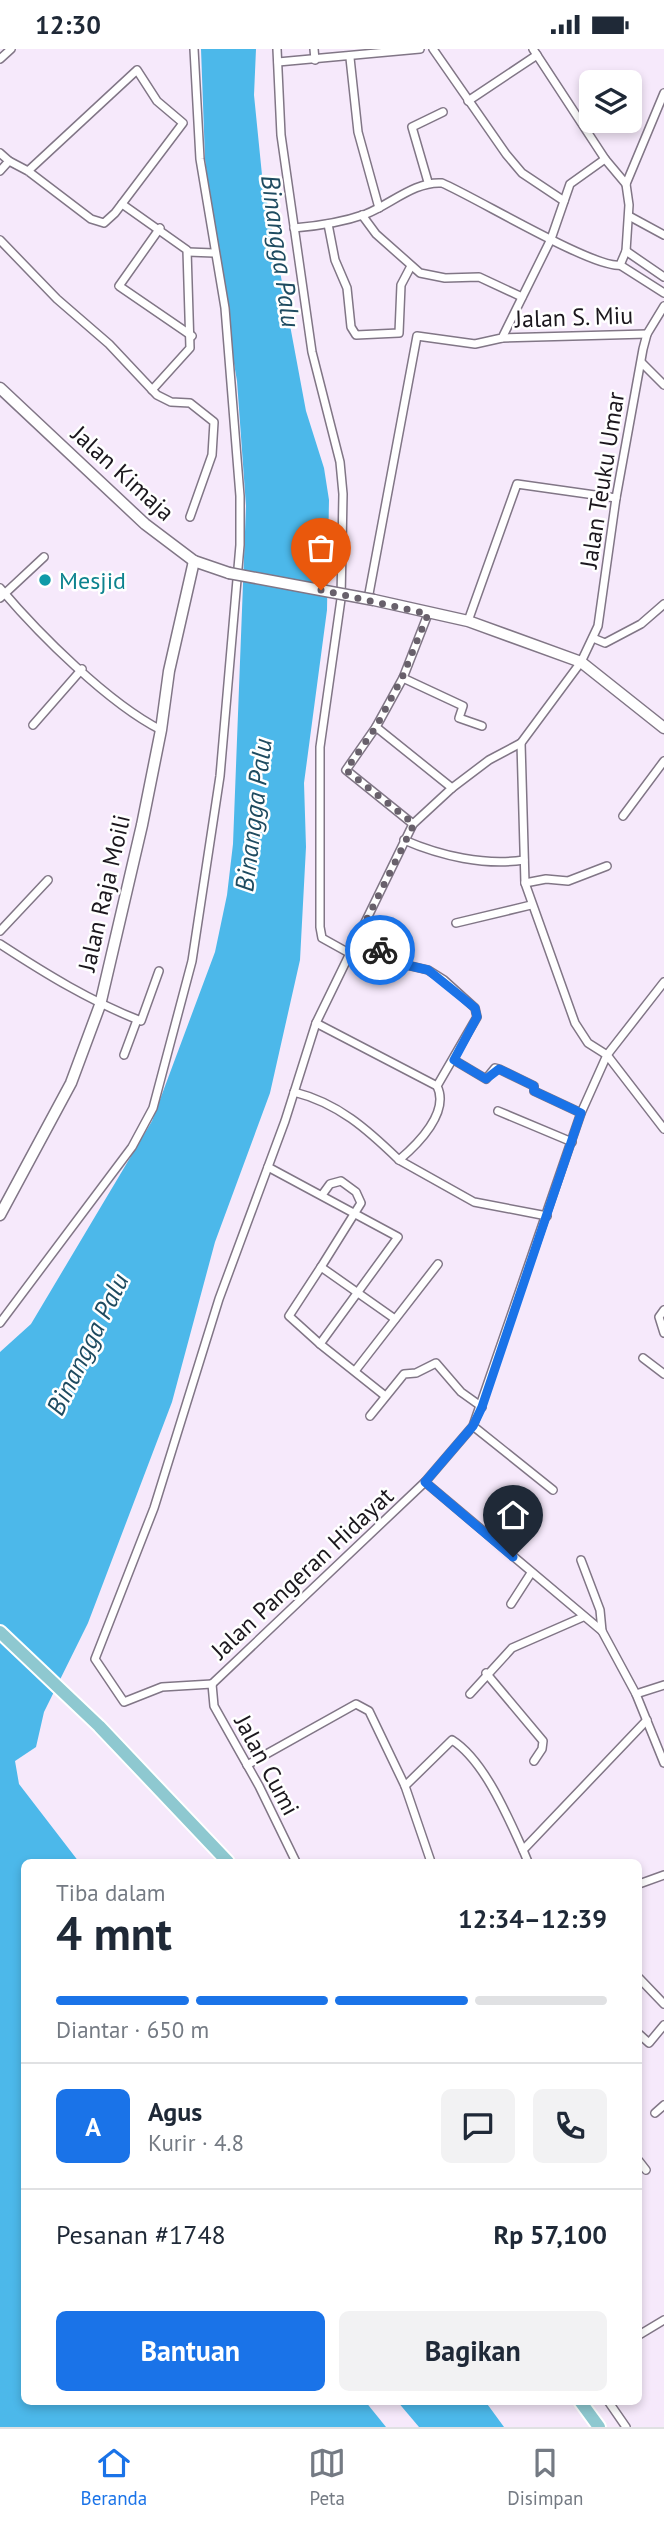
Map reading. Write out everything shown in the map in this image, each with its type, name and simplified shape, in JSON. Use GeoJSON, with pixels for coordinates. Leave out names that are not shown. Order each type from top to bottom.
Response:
{"type":"FeatureCollection","features":[{"type":"Feature","properties":{"kind":"main road"},"geometry":{"type":"LineString","coordinates":[[0,1632],[99,1726],[225,1859]]}},
{"type":"Feature","properties":{"kind":"main road"},"geometry":{"type":"LineString","coordinates":[[583,2405],[599,2427]]}},
{"type":"Feature","properties":{"kind":"street"},"geometry":{"type":"LineString","coordinates":[[0,59],[11,49]]}},
{"type":"Feature","properties":{"kind":"street"},"geometry":{"type":"LineString","coordinates":[[0,1323],[115,1170],[153,1108],[192,961],[220,776],[240,545],[234,404],[225,308],[202,179],[194,49]]}},
{"type":"Feature","properties":{"kind":"street"},"geometry":{"type":"LineString","coordinates":[[277,49],[281,135],[294,228],[313,352],[340,462],[341,599],[320,747],[320,934],[349,953]]}},
{"type":"Feature","properties":{"kind":"street"},"geometry":{"type":"LineString","coordinates":[[314,49],[315,60]]}},
{"type":"Feature","properties":{"kind":"street"},"geometry":{"type":"LineString","coordinates":[[278,62],[349,58],[420,49]]}},
{"type":"Feature","properties":{"kind":"street"},"geometry":{"type":"LineString","coordinates":[[433,49],[492,137],[522,173],[564,201]]}},
{"type":"Feature","properties":{"kind":"street"},"geometry":{"type":"LineString","coordinates":[[468,100],[535,52],[605,159],[626,184]]}},
{"type":"Feature","properties":{"kind":"street"},"geometry":{"type":"LineString","coordinates":[[349,58],[358,132],[379,208]]}},
{"type":"Feature","properties":{"kind":"street"},"geometry":{"type":"LineString","coordinates":[[29,171],[99,101],[137,70],[157,101],[199,135]]}},
{"type":"Feature","properties":{"kind":"street"},"geometry":{"type":"LineString","coordinates":[[620,265],[626,251],[629,216],[626,184],[664,93]]}},
{"type":"Feature","properties":{"kind":"street"},"geometry":{"type":"LineString","coordinates":[[428,182],[412,127],[443,112]]}},
{"type":"Feature","properties":{"kind":"street"},"geometry":{"type":"LineString","coordinates":[[0,153],[29,171],[98,223],[108,220],[122,204],[183,123]]}},
{"type":"Feature","properties":{"kind":"street"},"geometry":{"type":"LineString","coordinates":[[502,338],[551,239],[574,180],[605,159]]}},
{"type":"Feature","properties":{"kind":"street"},"geometry":{"type":"LineString","coordinates":[[0,171],[9,161]]}},
{"type":"Feature","properties":{"kind":"street"},"geometry":{"type":"LineString","coordinates":[[294,228],[328,224],[362,215],[428,182],[453,188],[603,263],[620,265],[664,293]]}},
{"type":"Feature","properties":{"kind":"street"},"geometry":{"type":"LineString","coordinates":[[122,204],[160,228],[188,252],[214,253]]}},
{"type":"Feature","properties":{"kind":"street"},"geometry":{"type":"LineString","coordinates":[[362,215],[376,234],[420,274],[436,278],[480,277],[522,297]]}},
{"type":"Feature","properties":{"kind":"street"},"geometry":{"type":"LineString","coordinates":[[629,216],[664,235]]}},
{"type":"Feature","properties":{"kind":"street","name":"Jalan S. Miu"},"geometry":{"type":"LineString","coordinates":[[328,224],[335,260],[346,288],[352,331],[356,335],[399,333],[475,344],[502,338],[647,334]]}},
{"type":"Feature","properties":{"kind":"street"},"geometry":{"type":"LineString","coordinates":[[160,228],[120,286],[192,336]]}},
{"type":"Feature","properties":{"kind":"street"},"geometry":{"type":"LineString","coordinates":[[0,240],[58,299],[109,344],[163,400],[192,404],[215,425],[212,455],[190,517]]}},
{"type":"Feature","properties":{"kind":"street"},"geometry":{"type":"LineString","coordinates":[[626,251],[664,277]]}},
{"type":"Feature","properties":{"kind":"street"},"geometry":{"type":"LineString","coordinates":[[152,390],[185,358],[190,348],[192,336],[188,252]]}},
{"type":"Feature","properties":{"kind":"street"},"geometry":{"type":"LineString","coordinates":[[399,333],[401,285],[411,266]]}},
{"type":"Feature","properties":{"kind":"street","name":"Jalan Teuku Umar"},"geometry":{"type":"LineString","coordinates":[[521,743],[581,662],[593,638],[647,334],[664,306]]}},
{"type":"Feature","properties":{"kind":"street"},"geometry":{"type":"LineString","coordinates":[[371,599],[417,336]]}},
{"type":"Feature","properties":{"kind":"street"},"geometry":{"type":"LineString","coordinates":[[642,363],[664,385]]}},
{"type":"Feature","properties":{"kind":"street","name":"Jalan Kimaja"},"geometry":{"type":"LineString","coordinates":[[0,388],[145,524],[194,561],[229,573],[371,599],[468,621],[581,662],[664,728]]}},
{"type":"Feature","properties":{"kind":"street"},"geometry":{"type":"LineString","coordinates":[[468,621],[520,483],[616,498]]}},
{"type":"Feature","properties":{"kind":"street"},"geometry":{"type":"LineString","coordinates":[[44,557],[2,593],[137,717],[161,730]]}},
{"type":"Feature","properties":{"kind":"street","name":"Jalan Raja Moili"},"geometry":{"type":"LineString","coordinates":[[0,1215],[71,1083],[100,1005],[161,730],[169,670],[194,561]]}},
{"type":"Feature","properties":{"kind":"street"},"geometry":{"type":"LineString","coordinates":[[593,638],[605,642],[625,633],[664,604]]}},
{"type":"Feature","properties":{"kind":"street"},"geometry":{"type":"LineString","coordinates":[[414,824],[347,773],[350,763],[376,727],[402,678],[428,614]]}},
{"type":"Feature","properties":{"kind":"street"},"geometry":{"type":"LineString","coordinates":[[33,725],[82,669]]}},
{"type":"Feature","properties":{"kind":"street"},"geometry":{"type":"LineString","coordinates":[[402,678],[463,706],[459,718],[482,726]]}},
{"type":"Feature","properties":{"kind":"street"},"geometry":{"type":"LineString","coordinates":[[376,727],[452,788]]}},
{"type":"Feature","properties":{"kind":"street"},"geometry":{"type":"LineString","coordinates":[[212,1684],[162,1687],[124,1702],[95,1659],[154,1508],[219,1299],[268,1167],[316,1023],[414,824],[452,788],[489,760],[521,743],[526,884],[575,1023],[588,1043],[607,1055],[664,1129]]}},
{"type":"Feature","properties":{"kind":"street"},"geometry":{"type":"LineString","coordinates":[[623,816],[664,761]]}},
{"type":"Feature","properties":{"kind":"street"},"geometry":{"type":"LineString","coordinates":[[404,840],[435,853],[477,858],[491,863],[524,860]]}},
{"type":"Feature","properties":{"kind":"street"},"geometry":{"type":"LineString","coordinates":[[526,884],[553,879],[568,881],[607,866]]}},
{"type":"Feature","properties":{"kind":"street"},"geometry":{"type":"LineString","coordinates":[[0,931],[48,880]]}},
{"type":"Feature","properties":{"kind":"street"},"geometry":{"type":"LineString","coordinates":[[456,923],[531,902]]}},
{"type":"Feature","properties":{"kind":"street"},"geometry":{"type":"LineString","coordinates":[[358,937],[402,964],[428,970],[475,1008],[477,1017],[437,1086]]}},
{"type":"Feature","properties":{"kind":"street"},"geometry":{"type":"LineString","coordinates":[[0,944],[100,1005],[141,1021],[159,971]]}},
{"type":"Feature","properties":{"kind":"street","name":"Jalan Pangeran Hidayat"},"geometry":{"type":"LineString","coordinates":[[212,1684],[425,1482],[473,1426],[482,1407],[581,1113],[607,1055],[664,982]]}},
{"type":"Feature","properties":{"kind":"street"},"geometry":{"type":"LineString","coordinates":[[124,1055],[137,1020]]}},
{"type":"Feature","properties":{"kind":"street"},"geometry":{"type":"LineString","coordinates":[[316,1023],[437,1086],[442,1095],[439,1108],[419,1142],[399,1160]]}},
{"type":"Feature","properties":{"kind":"street"},"geometry":{"type":"LineString","coordinates":[[454,1060],[486,1079],[499,1069],[534,1086],[534,1091],[581,1113]]}},
{"type":"Feature","properties":{"kind":"street"},"geometry":{"type":"LineString","coordinates":[[294,1092],[334,1106],[363,1125],[399,1160],[474,1202],[547,1216]]}},
{"type":"Feature","properties":{"kind":"street"},"geometry":{"type":"LineString","coordinates":[[498,1111],[572,1142]]}},
{"type":"Feature","properties":{"kind":"street"},"geometry":{"type":"LineString","coordinates":[[268,1167],[356,1213],[398,1239],[320,1344]]}},
{"type":"Feature","properties":{"kind":"street"},"geometry":{"type":"LineString","coordinates":[[323,1195],[333,1182],[346,1184],[360,1198],[356,1213],[289,1316],[384,1395]]}},
{"type":"Feature","properties":{"kind":"street"},"geometry":{"type":"LineString","coordinates":[[355,1371],[438,1263]]}},
{"type":"Feature","properties":{"kind":"street"},"geometry":{"type":"LineString","coordinates":[[321,1267],[396,1319]]}},
{"type":"Feature","properties":{"kind":"street"},"geometry":{"type":"LineString","coordinates":[[664,1310],[659,1317],[664,1333]]}},
{"type":"Feature","properties":{"kind":"street"},"geometry":{"type":"LineString","coordinates":[[643,1358],[664,1374]]}},
{"type":"Feature","properties":{"kind":"street"},"geometry":{"type":"LineString","coordinates":[[370,1416],[384,1395],[406,1373],[416,1373],[436,1363],[461,1392],[482,1407]]}},
{"type":"Feature","properties":{"kind":"street"},"geometry":{"type":"LineString","coordinates":[[473,1426],[554,1490]]}},
{"type":"Feature","properties":{"kind":"street"},"geometry":{"type":"LineString","coordinates":[[425,1482],[583,1618],[602,1631]]}},
{"type":"Feature","properties":{"kind":"street"},"geometry":{"type":"LineString","coordinates":[[580,1560],[600,1610],[602,1631],[636,1694],[664,1763]]}},
{"type":"Feature","properties":{"kind":"street"},"geometry":{"type":"LineString","coordinates":[[511,1605],[531,1573]]}},
{"type":"Feature","properties":{"kind":"street"},"geometry":{"type":"LineString","coordinates":[[470,1694],[502,1655],[521,1642],[583,1618]]}},
{"type":"Feature","properties":{"kind":"street"},"geometry":{"type":"LineString","coordinates":[[486,1673],[543,1741],[542,1749],[534,1761]]}},
{"type":"Feature","properties":{"kind":"street","name":"Jalan Cumi"},"geometry":{"type":"LineString","coordinates":[[212,1684],[214,1706],[294,1859]]}},
{"type":"Feature","properties":{"kind":"street"},"geometry":{"type":"LineString","coordinates":[[636,1694],[664,1685]]}},
{"type":"Feature","properties":{"kind":"street"},"geometry":{"type":"LineString","coordinates":[[247,1765],[356,1704],[362,1705],[369,1711],[405,1786],[430,1859]]}},
{"type":"Feature","properties":{"kind":"street"},"geometry":{"type":"LineString","coordinates":[[523,1850],[647,1720]]}},
{"type":"Feature","properties":{"kind":"street"},"geometry":{"type":"LineString","coordinates":[[405,1786],[448,1742],[455,1742],[493,1790],[527,1859]]}},
{"type":"Feature","properties":{"kind":"street"},"geometry":{"type":"LineString","coordinates":[[642,1883],[664,1875]]}},
{"type":"Feature","properties":{"kind":"street"},"geometry":{"type":"LineString","coordinates":[[642,1981],[664,2004]]}},
{"type":"Feature","properties":{"kind":"street"},"geometry":{"type":"LineString","coordinates":[[642,2037],[649,2043],[664,2025]]}},
{"type":"Feature","properties":{"kind":"street"},"geometry":{"type":"LineString","coordinates":[[655,2113],[664,2105]]}},
{"type":"Feature","properties":{"kind":"street"},"geometry":{"type":"LineString","coordinates":[[642,2165],[646,2170]]}},
{"type":"Feature","properties":{"kind":"street"},"geometry":{"type":"LineString","coordinates":[[642,2333],[664,2320]]}},
{"type":"Feature","properties":{"kind":"street"},"geometry":{"type":"LineString","coordinates":[[611,2405],[626,2427]]}},
{"type":"Feature","properties":{"kind":"water","name":"Binangga Palu"},"geometry":{"type":"Polygon","coordinates":[[[201,49],[256,49],[254,95],[262,175],[306,411],[324,468],[329,500],[327,610],[304,783],[306,847],[300,960],[270,1093],[215,1242],[172,1402],[88,1623],[44,1712],[36,1747],[15,1761],[19,1784],[77,1859],[21,1859],[21,2405],[488,2405],[504,2427],[0,2427],[0,1352],[31,1324],[152,1121],[215,952],[227,895],[233,844],[246,506],[237,381],[220,281],[205,159],[201,49]]]}},
{"type":"Feature","properties":{"kind":"pier"},"geometry":{"type":"Polygon","coordinates":[[[368,2405],[400,2405],[419,2427],[386,2427],[368,2405]]]}},
{"type":"Feature","properties":{"kind":"way so far"},"geometry":{"type":"LineString","coordinates":[[321,590],[428,614],[402,678],[376,727],[346,770],[349,776],[414,824],[358,937],[380,950]]}},
{"type":"Feature","properties":{"kind":"place","name":"Mesjid"},"geometry":{"type":"Point","coordinates":[45,580]}},
{"type":"Feature","properties":{"kind":"route"},"geometry":{"type":"LineString","coordinates":[[380,950],[402,964],[428,970],[463,995],[475,1008],[477,1017],[473,1028],[454,1060],[486,1079],[495,1068],[499,1069],[534,1086],[534,1091],[581,1113],[482,1407],[473,1426],[425,1482],[513,1557]]}}]}
